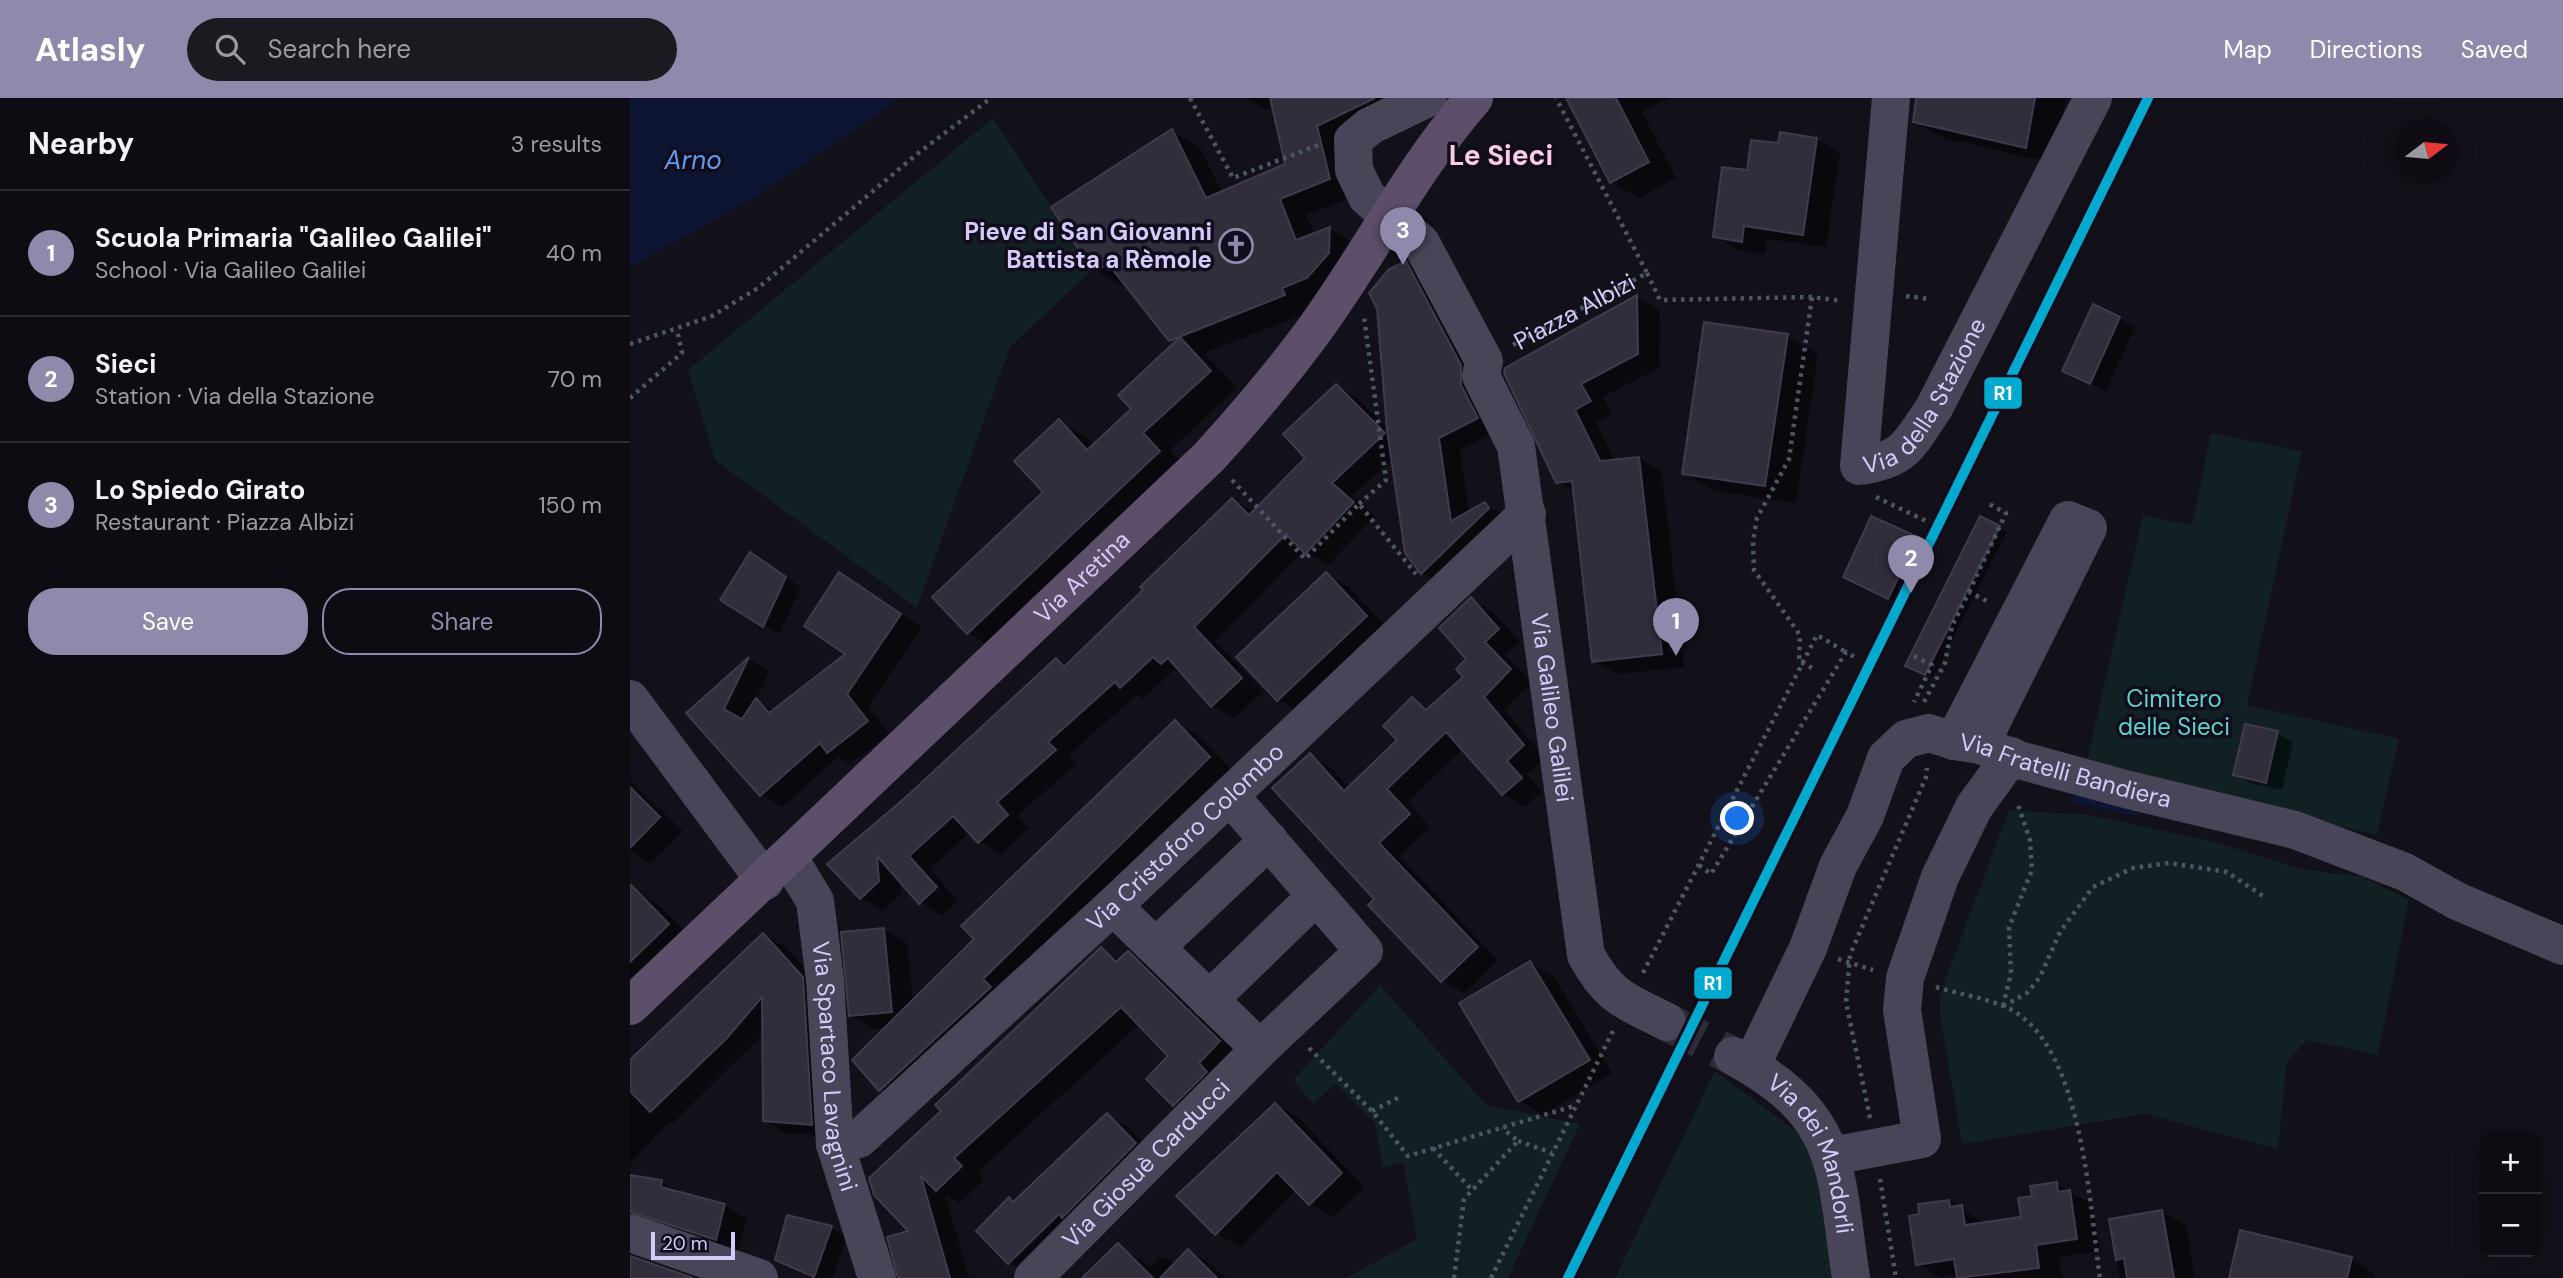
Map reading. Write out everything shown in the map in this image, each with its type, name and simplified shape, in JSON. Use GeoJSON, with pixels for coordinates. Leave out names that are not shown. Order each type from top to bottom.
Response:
{"type":"FeatureCollection","features":[{"type":"Feature","properties":{"kind":"main road","name":"Via Aretina"},"geometry":{"type":"LineString","coordinates":[[630,1006],[1209,457],[1250,412],[1317,326],[1388,215],[1452,123],[1474,98]]}},
{"type":"Feature","properties":{"kind":"street"},"geometry":{"type":"LineString","coordinates":[[1353,140],[1370,126],[1428,98]]}},
{"type":"Feature","properties":{"kind":"street","name":"Via della Stazione"},"geometry":{"type":"LineString","coordinates":[[1891,98],[1859,466],[1888,461],[1905,450],[1934,408],[2093,98]]}},
{"type":"Feature","properties":{"kind":"street","name":"Piazza Albizi"},"geometry":{"type":"LineString","coordinates":[[1353,140],[1354,170],[1367,197],[1421,243],[1483,361]]}},
{"type":"Feature","properties":{"kind":"street","name":"Via Galileo Galilei"},"geometry":{"type":"LineString","coordinates":[[1483,361],[1481,376],[1516,446],[1586,955],[1600,982],[1627,1003],[1667,1022]]}},
{"type":"Feature","properties":{"kind":"street","name":"Via Cristoforo Colombo"},"geometry":{"type":"LineString","coordinates":[[835,1144],[859,1139],[1113,906],[1527,514]]}},
{"type":"Feature","properties":{"kind":"street"},"geometry":{"type":"LineString","coordinates":[[1832,1156],[1922,1139],[1902,1010],[1905,978],[1940,877],[1974,807],[1968,739],[2068,520],[2088,528],[1968,739]]}},
{"type":"Feature","properties":{"kind":"street","name":"Via Spartaco Lavagnini"},"geometry":{"type":"LineString","coordinates":[[630,699],[777,869],[815,901],[825,980],[835,1144],[877,1278]]}},
{"type":"Feature","properties":{"kind":"street","name":"Via Fratelli Bandiera"},"geometry":{"type":"LineString","coordinates":[[1742,1061],[1808,948],[1838,866],[1865,816],[1886,758],[1906,739],[1968,739],[2208,811],[2295,830],[2405,872],[2457,901],[2563,946]]}},
{"type":"Feature","properties":{"kind":"street"},"geometry":{"type":"LineString","coordinates":[[1209,1000],[1316,895],[1230,796]]}},
{"type":"Feature","properties":{"kind":"street"},"geometry":{"type":"LineString","coordinates":[[1156,947],[1269,840]]}},
{"type":"Feature","properties":{"kind":"street","name":"Via Giosuè Carducci"},"geometry":{"type":"LineString","coordinates":[[1033,1278],[1272,1038],[1364,951],[1316,895]]}},
{"type":"Feature","properties":{"kind":"street"},"geometry":{"type":"LineString","coordinates":[[1113,906],[1209,1000],[1272,1038]]}},
{"type":"Feature","properties":{"kind":"street","name":"Via dei Mandorli"},"geometry":{"type":"LineString","coordinates":[[1742,1061],[1772,1079],[1814,1118],[1832,1156],[1850,1278]]}},
{"type":"Feature","properties":{"kind":"street"},"geometry":{"type":"LineString","coordinates":[[630,1233],[759,1278]]}},
{"type":"Feature","properties":{"kind":"path"},"geometry":{"type":"LineString","coordinates":[[630,344],[712,316],[758,288],[917,154],[991,98]]}},
{"type":"Feature","properties":{"kind":"path"},"geometry":{"type":"LineString","coordinates":[[1191,98],[1233,178],[1337,137],[1353,140]]}},
{"type":"Feature","properties":{"kind":"path","name":"Piazza Albizi"},"geometry":{"type":"LineString","coordinates":[[1483,361],[1647,273],[1556,98]]}},
{"type":"Feature","properties":{"kind":"path"},"geometry":{"type":"LineString","coordinates":[[1647,273],[1660,300],[1812,297],[1852,302]]}},
{"type":"Feature","properties":{"kind":"path"},"geometry":{"type":"LineString","coordinates":[[1894,295],[1929,299]]}},
{"type":"Feature","properties":{"kind":"path"},"geometry":{"type":"LineString","coordinates":[[1812,297],[1789,459],[1757,518],[1753,541],[1754,570],[1800,635],[1799,661],[1812,668]]}},
{"type":"Feature","properties":{"kind":"path"},"geometry":{"type":"LineString","coordinates":[[1231,478],[1305,559],[1386,480],[1364,317]]}},
{"type":"Feature","properties":{"kind":"path"},"geometry":{"type":"LineString","coordinates":[[630,398],[682,353],[677,330]]}},
{"type":"Feature","properties":{"kind":"path"},"geometry":{"type":"LineString","coordinates":[[1359,504],[1437,600]]}},
{"type":"Feature","properties":{"kind":"path"},"geometry":{"type":"LineString","coordinates":[[1969,592],[2006,513],[1989,504]]}},
{"type":"Feature","properties":{"kind":"path"},"geometry":{"type":"LineString","coordinates":[[1982,613],[1987,602]]}},
{"type":"Feature","properties":{"kind":"path"},"geometry":{"type":"LineString","coordinates":[[1491,1278],[1627,1003],[1817,635],[1858,659]]}},
{"type":"Feature","properties":{"kind":"path"},"geometry":{"type":"LineString","coordinates":[[1699,866],[1711,874],[1846,652]]}},
{"type":"Feature","properties":{"kind":"path"},"geometry":{"type":"LineString","coordinates":[[1914,656],[1932,665],[1968,739],[2014,781],[2018,810],[2030,840],[2032,870],[2009,928],[2011,973],[2003,1007]]}},
{"type":"Feature","properties":{"kind":"path"},"geometry":{"type":"LineString","coordinates":[[1896,1278],[1876,1148],[1846,1002],[1849,962],[1926,777],[1968,739]]}},
{"type":"Feature","properties":{"kind":"path"},"geometry":{"type":"LineString","coordinates":[[2003,1007],[2027,993],[2040,977],[2060,932],[2093,887],[2133,868],[2169,863],[2227,872],[2266,898]]}},
{"type":"Feature","properties":{"kind":"path"},"geometry":{"type":"LineString","coordinates":[[1808,948],[2003,1007],[2025,1020],[2042,1038],[2066,1081],[2078,1133],[2100,1278]]}},
{"type":"Feature","properties":{"kind":"path"},"geometry":{"type":"LineString","coordinates":[[1272,1038],[1333,1069],[1372,1111],[1408,1156],[1575,1106]]}},
{"type":"Feature","properties":{"kind":"path"},"geometry":{"type":"LineString","coordinates":[[1372,1111],[1402,1096]]}},
{"type":"Feature","properties":{"kind":"path"},"geometry":{"type":"LineString","coordinates":[[1502,1128],[1518,1141],[1552,1153]]}},
{"type":"Feature","properties":{"kind":"path"},"geometry":{"type":"LineString","coordinates":[[1454,1278],[1464,1199],[1518,1141]]}},
{"type":"Feature","properties":{"kind":"path"},"geometry":{"type":"LineString","coordinates":[[1433,1148],[1472,1190]]}},
{"type":"Feature","properties":{"kind":"green space"},"geometry":{"type":"Polygon","coordinates":[[[993,118],[1092,270],[1010,347],[917,608],[715,460],[688,370],[993,118]]]}},
{"type":"Feature","properties":{"kind":"green space","name":"Cimitero delle Sieci"},"geometry":{"type":"Polygon","coordinates":[[[2211,433],[2302,451],[2247,705],[2399,739],[2377,835],[2085,769],[2143,515],[2192,525],[2211,433]]]}},
{"type":"Feature","properties":{"kind":"green space"},"geometry":{"type":"Polygon","coordinates":[[[2009,810],[2090,815],[2215,842],[2302,869],[2363,877],[2409,900],[2378,1055],[2307,1040],[2287,1062],[2278,1149],[2145,1114],[1962,1144],[1940,1015],[1940,994],[2009,810]]]}},
{"type":"Feature","properties":{"kind":"green space"},"geometry":{"type":"Polygon","coordinates":[[[1380,985],[1486,1105],[1580,1124],[1508,1278],[1346,1278],[1417,1239],[1403,1162],[1383,1168],[1375,1123],[1336,1084],[1313,1104],[1293,1080],[1380,985]]]}},
{"type":"Feature","properties":{"kind":"green space"},"geometry":{"type":"Polygon","coordinates":[[[1715,1071],[1801,1135],[1815,1160],[1832,1278],[1615,1278],[1715,1071]]]}},
{"type":"Feature","properties":{"kind":"water","name":"Arno"},"geometry":{"type":"Polygon","coordinates":[[[630,98],[901,98],[753,199],[630,267],[630,98]]]}},
{"type":"Feature","properties":{"kind":"building"},"geometry":{"type":"Polygon","coordinates":[[[1270,98],[1375,98],[1317,126],[1330,179],[1280,199],[1296,240],[1330,227],[1329,253],[1307,278],[1282,288],[1285,295],[1169,341],[1109,265],[1092,270],[1051,207],[1172,129],[1206,198],[1285,164],[1270,98]]]}},
{"type":"Feature","properties":{"kind":"building"},"geometry":{"type":"Polygon","coordinates":[[[1566,98],[1616,98],[1649,162],[1610,183],[1566,98]]]}},
{"type":"Feature","properties":{"kind":"building"},"geometry":{"type":"Polygon","coordinates":[[[1916,98],[2035,98],[2026,148],[1913,122],[1916,98]]]}},
{"type":"Feature","properties":{"kind":"building"},"geometry":{"type":"Polygon","coordinates":[[[1780,132],[1817,138],[1803,235],[1744,226],[1742,242],[1713,237],[1722,167],[1747,170],[1751,140],[1778,143],[1780,132]]]}},
{"type":"Feature","properties":{"kind":"building"},"geometry":{"type":"Polygon","coordinates":[[[1406,261],[1461,365],[1461,385],[1478,418],[1439,438],[1451,521],[1485,502],[1489,508],[1421,574],[1405,553],[1387,430],[1377,309],[1369,293],[1389,269],[1406,261]]]}},
{"type":"Feature","properties":{"kind":"building"},"geometry":{"type":"Polygon","coordinates":[[[1637,295],[1638,354],[1581,384],[1591,401],[1575,410],[1600,461],[1639,457],[1662,654],[1592,662],[1572,481],[1556,483],[1504,373],[1505,368],[1637,295]]]}},
{"type":"Feature","properties":{"kind":"building"},"geometry":{"type":"Polygon","coordinates":[[[2093,304],[2120,317],[2090,384],[2062,371],[2093,304]]]}},
{"type":"Feature","properties":{"kind":"building"},"geometry":{"type":"Polygon","coordinates":[[[1704,322],[1788,334],[1765,486],[1682,474],[1704,322]]]}},
{"type":"Feature","properties":{"kind":"building"},"geometry":{"type":"Polygon","coordinates":[[[1180,337],[1211,371],[1143,433],[1160,451],[967,634],[932,597],[1043,492],[1014,461],[1059,419],[1087,450],[1131,409],[1118,395],[1180,337]]]}},
{"type":"Feature","properties":{"kind":"building"},"geometry":{"type":"Polygon","coordinates":[[[1336,384],[1385,433],[1332,483],[1354,502],[1305,554],[1286,534],[1194,627],[1242,678],[1211,707],[1168,658],[1161,664],[1153,657],[1120,688],[1115,682],[1048,742],[1056,750],[997,802],[1008,815],[978,843],[953,816],[909,856],[937,887],[919,904],[877,856],[879,881],[860,899],[827,864],[906,797],[1056,658],[1064,667],[1143,590],[1140,587],[1232,498],[1249,515],[1305,458],[1283,434],[1336,384]]]}},
{"type":"Feature","properties":{"kind":"building"},"geometry":{"type":"Polygon","coordinates":[[[1871,516],[1918,537],[1888,599],[1843,577],[1871,516]]]}},
{"type":"Feature","properties":{"kind":"building"},"geometry":{"type":"Polygon","coordinates":[[[1980,516],[2000,526],[1925,675],[1905,666],[1980,516]]]}},
{"type":"Feature","properties":{"kind":"building"},"geometry":{"type":"Polygon","coordinates":[[[750,552],[786,577],[763,627],[720,600],[750,552]]]}},
{"type":"Feature","properties":{"kind":"building"},"geometry":{"type":"Polygon","coordinates":[[[839,572],[901,614],[847,694],[868,721],[827,753],[820,743],[760,796],[686,713],[749,657],[724,709],[742,719],[756,698],[769,713],[845,654],[804,626],[839,572]]]}},
{"type":"Feature","properties":{"kind":"building"},"geometry":{"type":"Polygon","coordinates":[[[1326,572],[1367,616],[1277,701],[1236,657],[1326,572]]]}},
{"type":"Feature","properties":{"kind":"building"},"geometry":{"type":"Polygon","coordinates":[[[1471,597],[1499,629],[1485,642],[1511,669],[1484,697],[1524,745],[1507,761],[1522,778],[1502,795],[1446,732],[1387,789],[1410,814],[1379,843],[1478,947],[1441,982],[1368,905],[1374,899],[1272,788],[1310,753],[1344,791],[1397,740],[1383,726],[1412,697],[1426,710],[1463,677],[1456,669],[1466,659],[1439,628],[1471,597]]]}},
{"type":"Feature","properties":{"kind":"building"},"geometry":{"type":"Polygon","coordinates":[[[1175,720],[1210,757],[983,979],[991,987],[879,1091],[852,1060],[974,939],[961,926],[1175,720]]]}},
{"type":"Feature","properties":{"kind":"building"},"geometry":{"type":"Polygon","coordinates":[[[2245,724],[2278,731],[2266,783],[2233,775],[2245,724]]]}},
{"type":"Feature","properties":{"kind":"building"},"geometry":{"type":"Polygon","coordinates":[[[630,787],[660,817],[630,848],[630,787]]]}},
{"type":"Feature","properties":{"kind":"building"},"geometry":{"type":"Polygon","coordinates":[[[630,884],[669,924],[630,962],[630,884]]]}},
{"type":"Feature","properties":{"kind":"building"},"geometry":{"type":"Polygon","coordinates":[[[884,928],[892,1012],[849,1016],[841,932],[884,928]]]}},
{"type":"Feature","properties":{"kind":"building"},"geometry":{"type":"Polygon","coordinates":[[[763,933],[803,977],[812,1125],[763,1121],[762,997],[727,1038],[650,1112],[630,1091],[630,1060],[763,933]]]}},
{"type":"Feature","properties":{"kind":"building"},"geometry":{"type":"Polygon","coordinates":[[[1101,947],[1116,962],[1128,951],[1220,1041],[1199,1063],[1207,1072],[1173,1106],[1146,1079],[1168,1056],[1121,1007],[954,1158],[962,1166],[936,1191],[921,1176],[950,1278],[898,1278],[887,1237],[908,1231],[874,1195],[869,1178],[941,1111],[935,1105],[1101,947]]]}},
{"type":"Feature","properties":{"kind":"building"},"geometry":{"type":"Polygon","coordinates":[[[1530,961],[1590,1060],[1518,1102],[1459,1003],[1530,961]]]}},
{"type":"Feature","properties":{"kind":"building"},"geometry":{"type":"Polygon","coordinates":[[[1275,1103],[1342,1173],[1309,1205],[1277,1172],[1215,1235],[1176,1196],[1275,1103]]]}},
{"type":"Feature","properties":{"kind":"building"},"geometry":{"type":"Polygon","coordinates":[[[1107,1113],[1136,1143],[1062,1218],[1059,1214],[1008,1264],[976,1231],[1009,1197],[1013,1202],[1107,1113]]]}},
{"type":"Feature","properties":{"kind":"building"},"geometry":{"type":"Polygon","coordinates":[[[630,1175],[662,1180],[661,1187],[725,1204],[716,1240],[630,1212],[630,1175]]]}},
{"type":"Feature","properties":{"kind":"building"},"geometry":{"type":"Polygon","coordinates":[[[2057,1182],[2058,1192],[2070,1190],[2077,1239],[2036,1245],[2039,1268],[1957,1278],[1954,1259],[1916,1265],[1909,1216],[1919,1214],[1918,1204],[1949,1200],[1950,1207],[1962,1205],[1965,1225],[2021,1217],[2018,1198],[2032,1196],[2030,1186],[2057,1182]]]}},
{"type":"Feature","properties":{"kind":"building"},"geometry":{"type":"Polygon","coordinates":[[[2162,1210],[2174,1278],[2127,1278],[2124,1258],[2116,1260],[2109,1219],[2162,1210]]]}},
{"type":"Feature","properties":{"kind":"building"},"geometry":{"type":"Polygon","coordinates":[[[787,1215],[832,1226],[814,1277],[775,1260],[787,1215]]]}},
{"type":"Feature","properties":{"kind":"building"},"geometry":{"type":"Polygon","coordinates":[[[2240,1230],[2352,1257],[2347,1278],[2229,1278],[2240,1230]]]}},
{"type":"Feature","properties":{"kind":"building"},"geometry":{"type":"Polygon","coordinates":[[[1118,1243],[1153,1278],[1082,1278],[1118,1243]]]}},
{"type":"Feature","properties":{"kind":"building"},"geometry":{"type":"Polygon","coordinates":[[[1188,1249],[1217,1278],[1160,1278],[1188,1249]]]}},
{"type":"Feature","properties":{"kind":"building"},"geometry":{"type":"Polygon","coordinates":[[[630,1256],[693,1278],[630,1278],[630,1256]]]}},
{"type":"Feature","properties":{"kind":"waterway"},"geometry":{"type":"LineString","coordinates":[[2077,799],[2135,811]]}},
{"type":"Feature","properties":{"kind":"tunnel"},"geometry":{"type":"LineString","coordinates":[[1667,1022],[1733,1056]]}},
{"type":"Feature","properties":{"kind":"transit line","name":"R1"},"geometry":{"type":"LineString","coordinates":[[1568,1278],[2148,98]]}},
{"type":"Feature","properties":{"kind":"place","name":"Pieve di San Giovanni Battista a Rèmole"},"geometry":{"type":"Point","coordinates":[1236,246]}},
{"type":"Feature","properties":{"kind":"place","name":"Lo Spiedo Girato"},"geometry":{"type":"Point","coordinates":[1403,265]}},
{"type":"Feature","properties":{"kind":"place","name":"Sieci"},"geometry":{"type":"Point","coordinates":[1911,593]}},
{"type":"Feature","properties":{"kind":"place","name":"Scuola Primaria \"Galileo Galilei\""},"geometry":{"type":"Point","coordinates":[1676,656]}},
{"type":"Feature","properties":{"kind":"district","name":"Le Sieci"},"geometry":{"type":"Point","coordinates":[1501,155]}}]}
